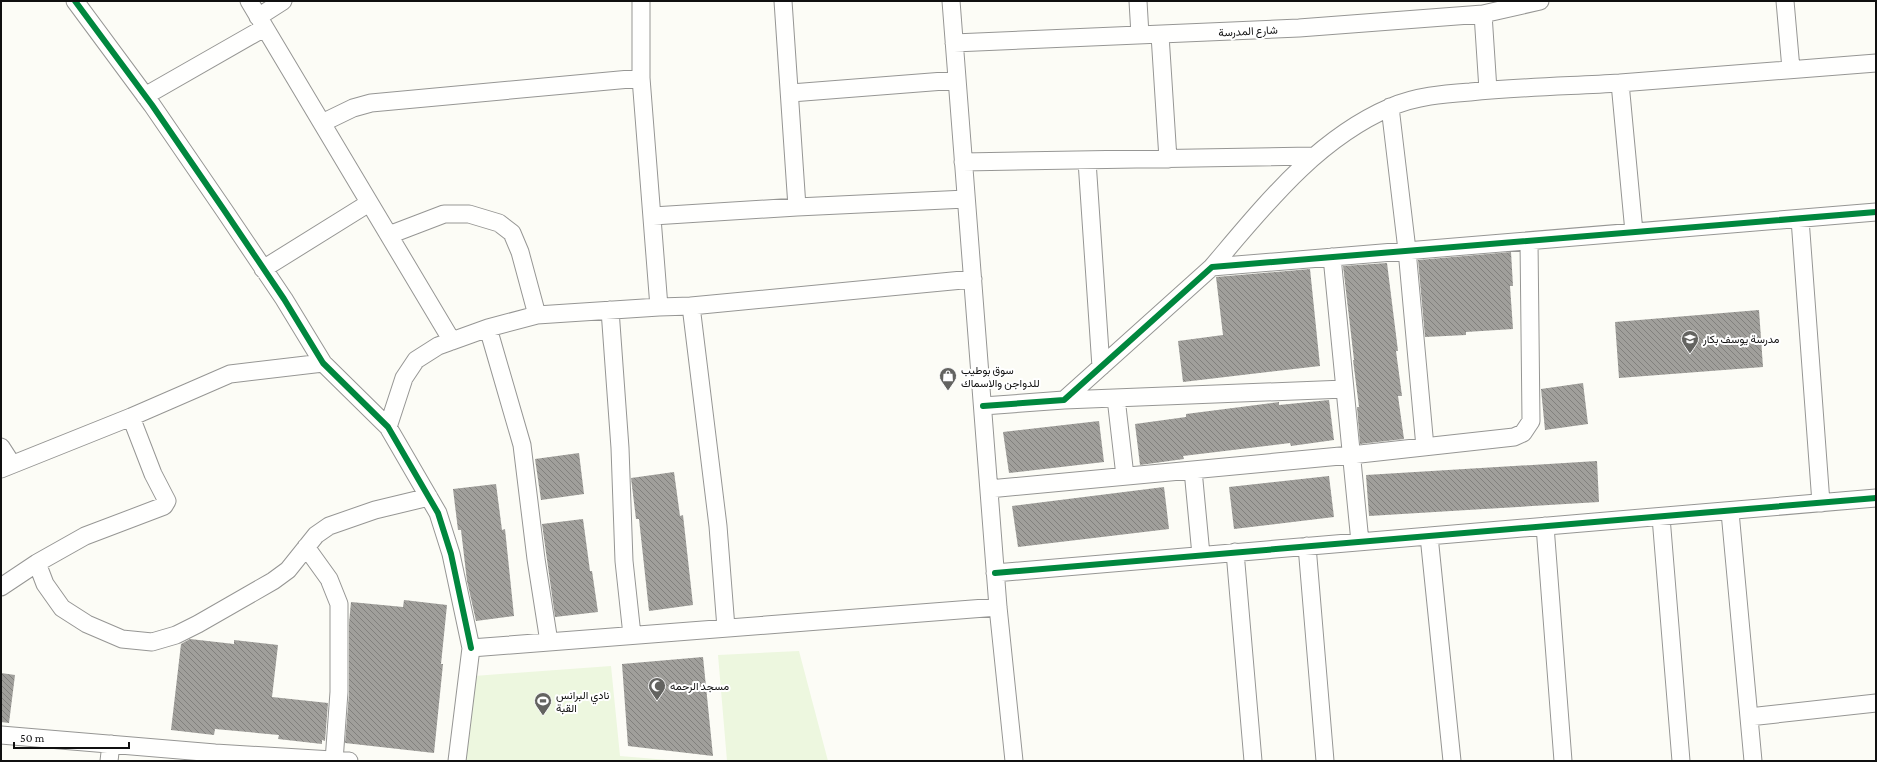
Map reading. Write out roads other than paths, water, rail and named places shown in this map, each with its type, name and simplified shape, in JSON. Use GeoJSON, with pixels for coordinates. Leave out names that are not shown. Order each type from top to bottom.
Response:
{"type":"FeatureCollection","features":[{"type":"Feature","properties":{"kind":"street"},"geometry":{"type":"LineString","coordinates":[[75,1],[145,96],[284,299],[323,363],[388,427],[438,513],[451,554],[471,648],[457,761]]}},
{"type":"Feature","properties":{"kind":"street"},"geometry":{"type":"LineString","coordinates":[[249,1],[452,341]]}},
{"type":"Feature","properties":{"kind":"street"},"geometry":{"type":"LineString","coordinates":[[145,96],[261,22],[283,1]]}},
{"type":"Feature","properties":{"kind":"street"},"geometry":{"type":"LineString","coordinates":[[641,1],[641,78],[659,306]]}},
{"type":"Feature","properties":{"kind":"street"},"geometry":{"type":"LineString","coordinates":[[783,1],[791,94],[797,207]]}},
{"type":"Feature","properties":{"kind":"street"},"geometry":{"type":"LineString","coordinates":[[951,1],[995,572],[1014,761]]}},
{"type":"Feature","properties":{"kind":"street"},"geometry":{"type":"LineString","coordinates":[[1138,1],[1140,34]]}},
{"type":"Feature","properties":{"kind":"street","name":"شارع المدرسة"},"geometry":{"type":"LineString","coordinates":[[954,43],[1299,28],[1483,14],[1540,1]]}},
{"type":"Feature","properties":{"kind":"street"},"geometry":{"type":"LineString","coordinates":[[1785,1],[1791,69]]}},
{"type":"Feature","properties":{"kind":"street"},"geometry":{"type":"LineString","coordinates":[[1483,14],[1488,90]]}},
{"type":"Feature","properties":{"kind":"street"},"geometry":{"type":"LineString","coordinates":[[1160,35],[1168,159]]}},
{"type":"Feature","properties":{"kind":"street"},"geometry":{"type":"LineString","coordinates":[[1064,400],[1212,267],[1263,207],[1312,156],[1357,126],[1390,107],[1412,99],[1435,95],[1488,90],[1620,83],[1876,63]]}},
{"type":"Feature","properties":{"kind":"street"},"geometry":{"type":"LineString","coordinates":[[322,123],[353,108],[371,103],[641,78]]}},
{"type":"Feature","properties":{"kind":"street"},"geometry":{"type":"LineString","coordinates":[[791,94],[957,80]]}},
{"type":"Feature","properties":{"kind":"street"},"geometry":{"type":"LineString","coordinates":[[1620,83],[1634,232]]}},
{"type":"Feature","properties":{"kind":"street"},"geometry":{"type":"LineString","coordinates":[[1390,107],[1407,250],[1425,447]]}},
{"type":"Feature","properties":{"kind":"street"},"geometry":{"type":"LineString","coordinates":[[964,162],[1312,156]]}},
{"type":"Feature","properties":{"kind":"street"},"geometry":{"type":"LineString","coordinates":[[1087,161],[1102,367]]}},
{"type":"Feature","properties":{"kind":"street"},"geometry":{"type":"LineString","coordinates":[[653,216],[966,199]]}},
{"type":"Feature","properties":{"kind":"street"},"geometry":{"type":"LineString","coordinates":[[263,269],[369,203]]}},
{"type":"Feature","properties":{"kind":"street"},"geometry":{"type":"LineString","coordinates":[[1212,267],[1876,212]]}},
{"type":"Feature","properties":{"kind":"street"},"geometry":{"type":"LineString","coordinates":[[389,235],[444,214],[469,214],[499,223],[512,233],[520,252],[537,315]]}},
{"type":"Feature","properties":{"kind":"street"},"geometry":{"type":"LineString","coordinates":[[1800,219],[1821,503]]}},
{"type":"Feature","properties":{"kind":"street"},"geometry":{"type":"LineString","coordinates":[[989,489],[1351,455],[1514,437],[1523,434],[1531,421],[1529,241]]}},
{"type":"Feature","properties":{"kind":"street"},"geometry":{"type":"LineString","coordinates":[[1332,257],[1360,542]]}},
{"type":"Feature","properties":{"kind":"street"},"geometry":{"type":"LineString","coordinates":[[388,427],[404,378],[416,360],[438,346],[488,328],[537,315],[659,306],[691,306],[973,280]]}},
{"type":"Feature","properties":{"kind":"street"},"geometry":{"type":"LineString","coordinates":[[691,306],[718,526],[726,628]]}},
{"type":"Feature","properties":{"kind":"street"},"geometry":{"type":"LineString","coordinates":[[610,310],[620,448],[624,561],[632,635]]}},
{"type":"Feature","properties":{"kind":"street"},"geometry":{"type":"LineString","coordinates":[[488,328],[522,445],[536,559],[549,642]]}},
{"type":"Feature","properties":{"kind":"street"},"geometry":{"type":"LineString","coordinates":[[1,447],[7,466],[130,417],[230,374],[323,363]]}},
{"type":"Feature","properties":{"kind":"street"},"geometry":{"type":"LineString","coordinates":[[983,406],[1064,400],[1345,389]]}},
{"type":"Feature","properties":{"kind":"street"},"geometry":{"type":"LineString","coordinates":[[1116,398],[1125,476]]}},
{"type":"Feature","properties":{"kind":"street"},"geometry":{"type":"LineString","coordinates":[[1,587],[37,563],[85,536],[164,506],[167,501],[153,474],[130,417]]}},
{"type":"Feature","properties":{"kind":"street"},"geometry":{"type":"LineString","coordinates":[[1193,470],[1201,555]]}},
{"type":"Feature","properties":{"kind":"street"},"geometry":{"type":"LineString","coordinates":[[37,563],[45,584],[62,608],[87,624],[122,639],[152,642],[176,635],[198,624],[273,581],[288,570],[316,535],[329,526],[375,510],[429,497]]}},
{"type":"Feature","properties":{"kind":"street"},"geometry":{"type":"LineString","coordinates":[[995,572],[1730,512],[1876,498]]}},
{"type":"Feature","properties":{"kind":"street"},"geometry":{"type":"LineString","coordinates":[[1730,512],[1753,761]]}},
{"type":"Feature","properties":{"kind":"street"},"geometry":{"type":"LineString","coordinates":[[1661,517],[1681,761]]}},
{"type":"Feature","properties":{"kind":"street"},"geometry":{"type":"LineString","coordinates":[[1545,526],[1563,761]]}},
{"type":"Feature","properties":{"kind":"street"},"geometry":{"type":"LineString","coordinates":[[1429,536],[1452,761]]}},
{"type":"Feature","properties":{"kind":"street"},"geometry":{"type":"LineString","coordinates":[[1307,546],[1325,761]]}},
{"type":"Feature","properties":{"kind":"street"},"geometry":{"type":"LineString","coordinates":[[1,735],[111,744],[215,757],[339,761],[339,604],[329,579],[306,547]]}},
{"type":"Feature","properties":{"kind":"street"},"geometry":{"type":"LineString","coordinates":[[1235,552],[1253,761]]}},
{"type":"Feature","properties":{"kind":"street"},"geometry":{"type":"LineString","coordinates":[[471,648],[998,607]]}},
{"type":"Feature","properties":{"kind":"street"},"geometry":{"type":"LineString","coordinates":[[1749,717],[1876,703]]}},
{"type":"Feature","properties":{"kind":"street"},"geometry":{"type":"LineString","coordinates":[[108,761],[111,744]]}},
{"type":"Feature","properties":{"kind":"place","name":"مدرسة يوسف بكار"},"geometry":{"type":"Point","coordinates":[1690,354]}},
{"type":"Feature","properties":{"kind":"place","name":"سوق بوطيب للدواجن والاسماك"},"geometry":{"type":"Point","coordinates":[948,391]}},
{"type":"Feature","properties":{"kind":"place","name":"مسجد الرحمه"},"geometry":{"type":"Point","coordinates":[657,701]}},
{"type":"Feature","properties":{"kind":"place","name":"نادي البرانس القبة"},"geometry":{"type":"Point","coordinates":[543,716]}}]}
